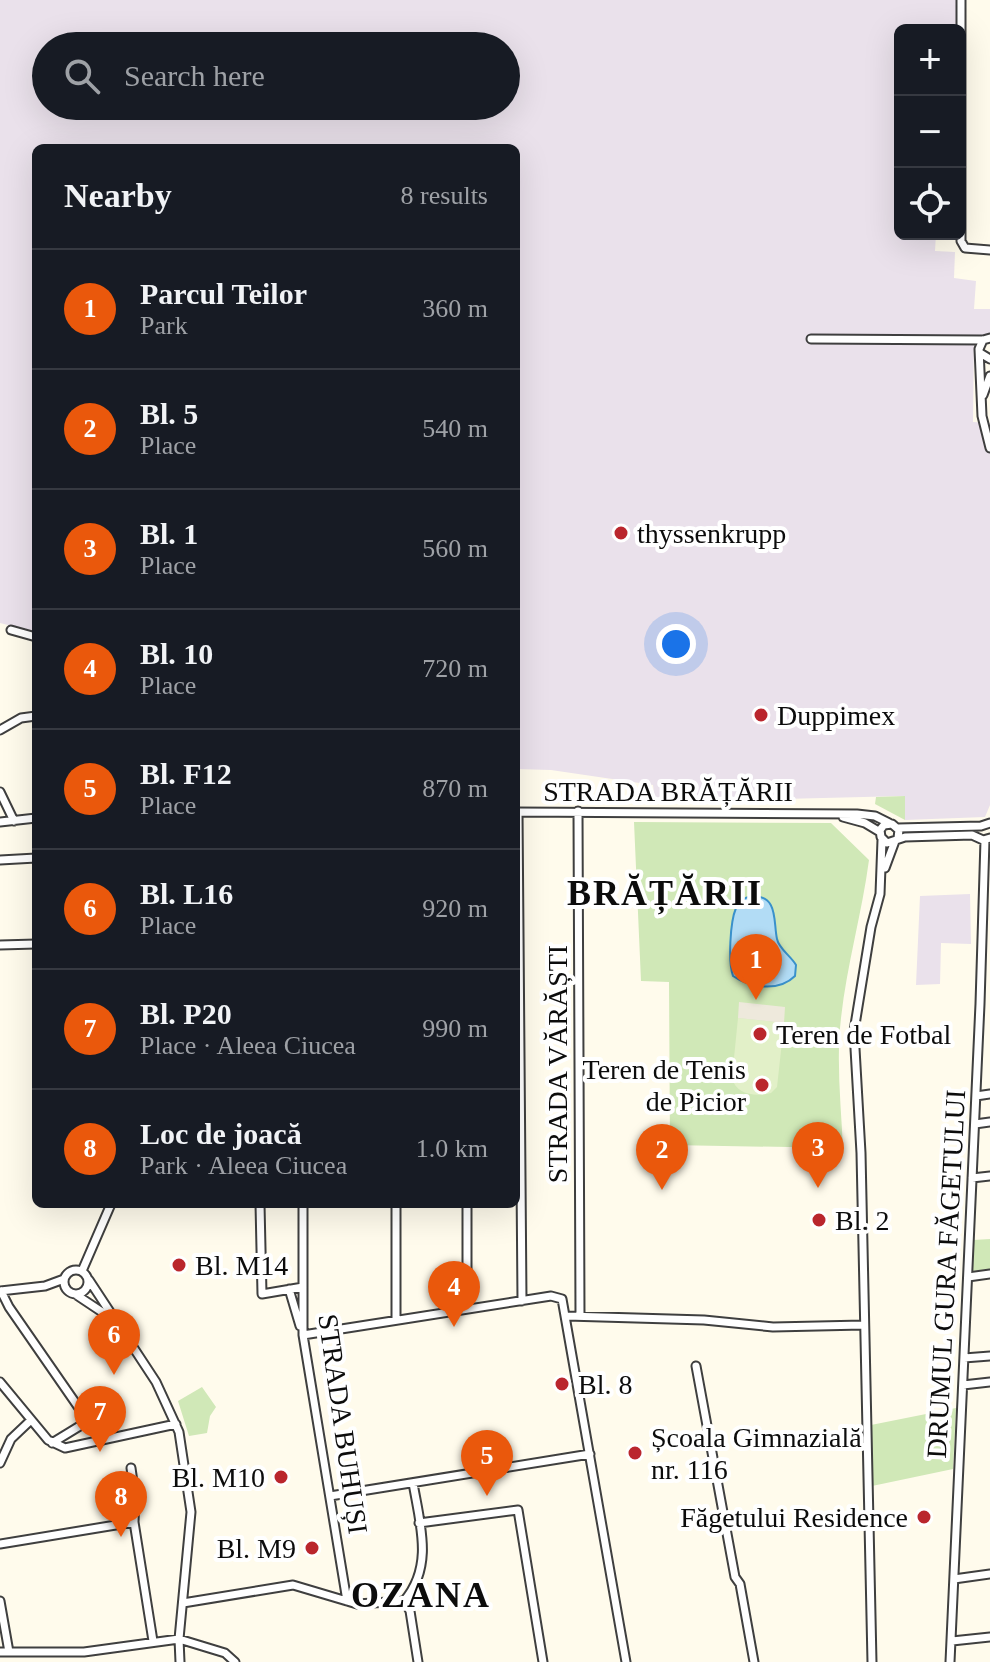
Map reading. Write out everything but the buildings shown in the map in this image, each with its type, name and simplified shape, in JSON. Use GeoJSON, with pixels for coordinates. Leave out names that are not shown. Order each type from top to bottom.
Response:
{"type":"FeatureCollection","features":[{"type":"Feature","properties":{"kind":"street"},"geometry":{"type":"LineString","coordinates":[[961,0],[961,241],[965,248],[990,250]]}},
{"type":"Feature","properties":{"kind":"street"},"geometry":{"type":"LineString","coordinates":[[811,339],[987,339]]}},
{"type":"Feature","properties":{"kind":"street"},"geometry":{"type":"LineString","coordinates":[[987,339],[980,346],[981,401],[990,445]]}},
{"type":"Feature","properties":{"kind":"street"},"geometry":{"type":"LineString","coordinates":[[980,353],[990,359]]}},
{"type":"Feature","properties":{"kind":"street"},"geometry":{"type":"LineString","coordinates":[[981,401],[990,376]]}},
{"type":"Feature","properties":{"kind":"street"},"geometry":{"type":"LineString","coordinates":[[11,630],[32,636]]}},
{"type":"Feature","properties":{"kind":"street"},"geometry":{"type":"LineString","coordinates":[[0,730],[21,718],[32,718]]}},
{"type":"Feature","properties":{"kind":"street"},"geometry":{"type":"LineString","coordinates":[[0,792],[14,821]]}},
{"type":"Feature","properties":{"kind":"street","name":"STRADA VĂRĂȘTI"},"geometry":{"type":"LineString","coordinates":[[578,811],[580,1315]]}},
{"type":"Feature","properties":{"kind":"street","name":"STRADA BRĂȚĂRII"},"geometry":{"type":"LineString","coordinates":[[520,812],[821,813],[869,815],[889,823]]}},
{"type":"Feature","properties":{"kind":"street","name":"STRADA BRĂȚĂRII"},"geometry":{"type":"LineString","coordinates":[[821,813],[865,823],[881,836]]}},
{"type":"Feature","properties":{"kind":"street"},"geometry":{"type":"LineString","coordinates":[[0,822],[32,819]]}},
{"type":"Feature","properties":{"kind":"street"},"geometry":{"type":"LineString","coordinates":[[872,1662],[861,1153],[854,1031],[882,873],[881,836],[884,825],[889,823],[898,828],[981,826],[990,823]]}},
{"type":"Feature","properties":{"kind":"street","name":"DRUMUL GURA FĂGETULUI"},"geometry":{"type":"LineString","coordinates":[[950,1662],[980,1004],[986,972],[985,838],[981,826]]}},
{"type":"Feature","properties":{"kind":"street"},"geometry":{"type":"LineString","coordinates":[[882,873],[897,839],[898,828]]}},
{"type":"Feature","properties":{"kind":"street"},"geometry":{"type":"LineString","coordinates":[[881,836],[887,843],[897,839],[985,838]]}},
{"type":"Feature","properties":{"kind":"street"},"geometry":{"type":"LineString","coordinates":[[0,860],[32,858]]}},
{"type":"Feature","properties":{"kind":"street"},"geometry":{"type":"LineString","coordinates":[[0,945],[32,944]]}},
{"type":"Feature","properties":{"kind":"street"},"geometry":{"type":"LineString","coordinates":[[980,1004],[990,1003]]}},
{"type":"Feature","properties":{"kind":"street"},"geometry":{"type":"LineString","coordinates":[[979,1041],[990,1040]]}},
{"type":"Feature","properties":{"kind":"street"},"geometry":{"type":"LineString","coordinates":[[976,1096],[990,1094]]}},
{"type":"Feature","properties":{"kind":"street"},"geometry":{"type":"LineString","coordinates":[[520,1105],[522,1301]]}},
{"type":"Feature","properties":{"kind":"street"},"geometry":{"type":"LineString","coordinates":[[975,1124],[990,1122]]}},
{"type":"Feature","properties":{"kind":"street"},"geometry":{"type":"LineString","coordinates":[[972,1178],[990,1176]]}},
{"type":"Feature","properties":{"kind":"street"},"geometry":{"type":"LineString","coordinates":[[82,1271],[109,1208]]}},
{"type":"Feature","properties":{"kind":"street"},"geometry":{"type":"LineString","coordinates":[[260,1208],[262,1294],[303,1287]]}},
{"type":"Feature","properties":{"kind":"street","name":"STRADA BUHUȘI"},"geometry":{"type":"LineString","coordinates":[[303,1208],[303,1335],[347,1601]]}},
{"type":"Feature","properties":{"kind":"street"},"geometry":{"type":"LineString","coordinates":[[396,1208],[396,1320]]}},
{"type":"Feature","properties":{"kind":"street"},"geometry":{"type":"LineString","coordinates":[[467,1208],[467,1309]]}},
{"type":"Feature","properties":{"kind":"street"},"geometry":{"type":"LineString","coordinates":[[82,1271],[72,1271],[64,1279],[45,1286],[0,1291],[88,1421],[97,1428],[101,1441]]}},
{"type":"Feature","properties":{"kind":"street"},"geometry":{"type":"LineString","coordinates":[[82,1271],[156,1382],[176,1424],[191,1512],[179,1639],[180,1662]]}},
{"type":"Feature","properties":{"kind":"street"},"geometry":{"type":"LineString","coordinates":[[968,1277],[990,1274]]}},
{"type":"Feature","properties":{"kind":"street"},"geometry":{"type":"LineString","coordinates":[[64,1279],[70,1292],[113,1320]]}},
{"type":"Feature","properties":{"kind":"street"},"geometry":{"type":"LineString","coordinates":[[45,1286],[70,1292],[85,1291],[89,1280]]}},
{"type":"Feature","properties":{"kind":"street"},"geometry":{"type":"LineString","coordinates":[[289,1289],[303,1335],[551,1296],[564,1302],[626,1662]]}},
{"type":"Feature","properties":{"kind":"street"},"geometry":{"type":"LineString","coordinates":[[567,1316],[734,1322],[773,1327],[863,1325]]}},
{"type":"Feature","properties":{"kind":"street"},"geometry":{"type":"LineString","coordinates":[[964,1358],[990,1356]]}},
{"type":"Feature","properties":{"kind":"street"},"geometry":{"type":"LineString","coordinates":[[696,1366],[754,1662]]}},
{"type":"Feature","properties":{"kind":"street"},"geometry":{"type":"LineString","coordinates":[[0,1382],[52,1443],[65,1448],[176,1424]]}},
{"type":"Feature","properties":{"kind":"street"},"geometry":{"type":"LineString","coordinates":[[963,1385],[990,1382]]}},
{"type":"Feature","properties":{"kind":"street"},"geometry":{"type":"LineString","coordinates":[[0,1463],[11,1439],[31,1420]]}},
{"type":"Feature","properties":{"kind":"street"},"geometry":{"type":"LineString","coordinates":[[52,1443],[88,1421]]}},
{"type":"Feature","properties":{"kind":"street"},"geometry":{"type":"LineString","coordinates":[[330,1496],[590,1454]]}},
{"type":"Feature","properties":{"kind":"street"},"geometry":{"type":"LineString","coordinates":[[131,1468],[135,1496],[134,1522],[153,1641]]}},
{"type":"Feature","properties":{"kind":"street"},"geometry":{"type":"LineString","coordinates":[[183,1603],[293,1585],[366,1604],[404,1601],[415,1587],[423,1554],[413,1483]]}},
{"type":"Feature","properties":{"kind":"street"},"geometry":{"type":"LineString","coordinates":[[419,1523],[518,1510],[543,1661]]}},
{"type":"Feature","properties":{"kind":"street"},"geometry":{"type":"LineString","coordinates":[[0,1544],[134,1522]]}},
{"type":"Feature","properties":{"kind":"street"},"geometry":{"type":"LineString","coordinates":[[954,1579],[990,1574]]}},
{"type":"Feature","properties":{"kind":"street"},"geometry":{"type":"LineString","coordinates":[[0,1601],[4,1652],[84,1652],[179,1639],[225,1653],[235,1662]]}},
{"type":"Feature","properties":{"kind":"street"},"geometry":{"type":"LineString","coordinates":[[404,1601],[410,1611],[418,1662]]}},
{"type":"Feature","properties":{"kind":"street"},"geometry":{"type":"LineString","coordinates":[[952,1641],[990,1637]]}},
{"type":"Feature","properties":{"kind":"shaded area"},"geometry":{"type":"Polygon","coordinates":[[[0,0],[957,0],[957,24],[894,24],[894,240],[936,240],[935,251],[955,252],[954,278],[976,281],[974,309],[990,309],[990,335],[974,336],[973,422],[990,423],[990,805],[985,817],[905,820],[904,796],[655,802],[653,785],[551,770],[520,769],[520,144],[32,144],[32,631],[0,623],[0,0]]]}},
{"type":"Feature","properties":{"kind":"shaded area"},"geometry":{"type":"Polygon","coordinates":[[[970,894],[971,944],[941,943],[940,984],[916,985],[920,896],[970,894]]]}},
{"type":"Feature","properties":{"kind":"shaded area"},"geometry":{"type":"Polygon","coordinates":[[[739,1002],[785,1007],[784,1023],[738,1018],[739,1002]]]}},
{"type":"Feature","properties":{"kind":"green space"},"geometry":{"type":"Polygon","coordinates":[[[905,796],[905,820],[875,804],[876,797],[905,796]]]}},
{"type":"Feature","properties":{"kind":"green space"},"geometry":{"type":"Polygon","coordinates":[[[634,822],[831,823],[869,860],[841,1018],[839,1067],[843,1148],[670,1145],[669,982],[641,981],[634,822]]]}},
{"type":"Feature","properties":{"kind":"green space"},"geometry":{"type":"Polygon","coordinates":[[[738,1018],[784,1023],[777,1087],[771,1093],[747,1093],[734,1084],[738,1018]]]}},
{"type":"Feature","properties":{"kind":"green space"},"geometry":{"type":"Polygon","coordinates":[[[990,1239],[990,1269],[972,1271],[973,1240],[990,1239]]]}},
{"type":"Feature","properties":{"kind":"green space"},"geometry":{"type":"Polygon","coordinates":[[[202,1387],[216,1407],[210,1416],[207,1433],[189,1436],[178,1401],[202,1387]]]}},
{"type":"Feature","properties":{"kind":"green space"},"geometry":{"type":"Polygon","coordinates":[[[956,1408],[953,1469],[872,1486],[871,1425],[956,1408]]]}},
{"type":"Feature","properties":{"kind":"water"},"geometry":{"type":"Polygon","coordinates":[[[751,896],[760,897],[770,904],[778,943],[796,965],[795,976],[781,984],[756,985],[733,976],[730,952],[734,914],[740,902],[751,896]]]}},
{"type":"Feature","properties":{"kind":"place","name":"thyssenkrupp"},"geometry":{"type":"Point","coordinates":[621,533]}},
{"type":"Feature","properties":{"kind":"place","name":"Duppimex"},"geometry":{"type":"Point","coordinates":[761,715]}},
{"type":"Feature","properties":{"kind":"place","name":"Parcul Teilor"},"geometry":{"type":"Point","coordinates":[756,1000]}},
{"type":"Feature","properties":{"kind":"place","name":"Teren de Fotbal"},"geometry":{"type":"Point","coordinates":[760,1034]}},
{"type":"Feature","properties":{"kind":"place","name":"Teren de Tenis de Picior"},"geometry":{"type":"Point","coordinates":[762,1085]}},
{"type":"Feature","properties":{"kind":"place","name":"Bl. 1"},"geometry":{"type":"Point","coordinates":[818,1188]}},
{"type":"Feature","properties":{"kind":"place","name":"Bl. 5"},"geometry":{"type":"Point","coordinates":[662,1190]}},
{"type":"Feature","properties":{"kind":"place","name":"Bl. 2"},"geometry":{"type":"Point","coordinates":[819,1220]}},
{"type":"Feature","properties":{"kind":"place","name":"Bl. M14"},"geometry":{"type":"Point","coordinates":[179,1265]}},
{"type":"Feature","properties":{"kind":"place","name":"Bl. 10"},"geometry":{"type":"Point","coordinates":[454,1327]}},
{"type":"Feature","properties":{"kind":"place","name":"Bl. L16"},"geometry":{"type":"Point","coordinates":[114,1375]}},
{"type":"Feature","properties":{"kind":"place","name":"Bl. 8"},"geometry":{"type":"Point","coordinates":[562,1384]}},
{"type":"Feature","properties":{"kind":"place","name":"Bl. P20"},"geometry":{"type":"Point","coordinates":[100,1452]}},
{"type":"Feature","properties":{"kind":"place","name":"Școala Gimnazială nr. 116"},"geometry":{"type":"Point","coordinates":[635,1453]}},
{"type":"Feature","properties":{"kind":"place","name":"Bl. M10"},"geometry":{"type":"Point","coordinates":[281,1477]}},
{"type":"Feature","properties":{"kind":"place","name":"Bl. F12"},"geometry":{"type":"Point","coordinates":[487,1496]}},
{"type":"Feature","properties":{"kind":"place","name":"Făgetului Residence"},"geometry":{"type":"Point","coordinates":[924,1517]}},
{"type":"Feature","properties":{"kind":"place","name":"Loc de joacă"},"geometry":{"type":"Point","coordinates":[121,1537]}},
{"type":"Feature","properties":{"kind":"place","name":"Bl. M9"},"geometry":{"type":"Point","coordinates":[312,1548]}},
{"type":"Feature","properties":{"kind":"district","name":"BRĂȚĂRII"},"geometry":{"type":"Point","coordinates":[665,893]}},
{"type":"Feature","properties":{"kind":"district","name":"OZANA"},"geometry":{"type":"Point","coordinates":[421,1595]}}]}
